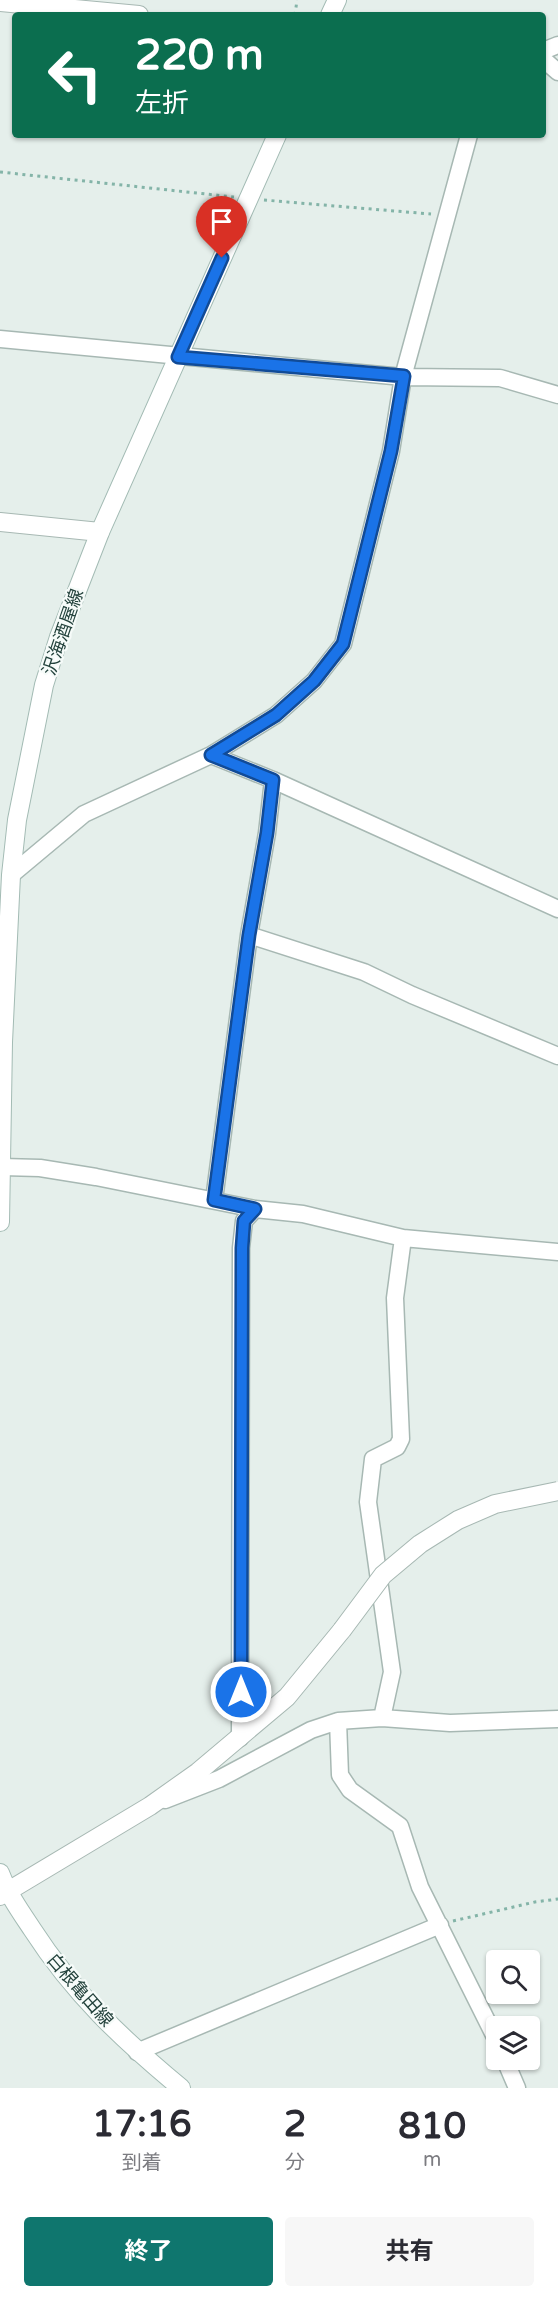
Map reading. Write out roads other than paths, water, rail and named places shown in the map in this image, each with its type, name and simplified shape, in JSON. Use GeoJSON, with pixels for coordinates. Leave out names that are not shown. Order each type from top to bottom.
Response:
{"type":"FeatureCollection","features":[{"type":"Feature","properties":{"kind":"main road"},"geometry":{"type":"LineString","coordinates":[[0,2],[107,12]]}},
{"type":"Feature","properties":{"kind":"main road","name":"沢海酒屋線"},"geometry":{"type":"LineString","coordinates":[[1,1167],[3,1042],[11,875],[17,820],[44,685],[59,637],[100,532],[276,138]]}},
{"type":"Feature","properties":{"kind":"main road"},"geometry":{"type":"LineString","coordinates":[[0,522],[100,532]]}},
{"type":"Feature","properties":{"kind":"main road"},"geometry":{"type":"LineString","coordinates":[[0,1222],[1,1167]]}},
{"type":"Feature","properties":{"kind":"main road"},"geometry":{"type":"LineString","coordinates":[[4,1894],[150,1806],[240,1738],[287,1697],[383,1575],[420,1544],[458,1520],[495,1504],[558,1491]]}},
{"type":"Feature","properties":{"kind":"main road","name":"白根亀田線"},"geometry":{"type":"LineString","coordinates":[[0,1873],[4,1894],[88,2004],[137,2052],[182,2088]]}},
{"type":"Feature","properties":{"kind":"street"},"geometry":{"type":"LineString","coordinates":[[546,61],[558,72]]}},
{"type":"Feature","properties":{"kind":"street"},"geometry":{"type":"LineString","coordinates":[[11,875],[84,814],[211,755],[276,715],[314,681],[343,644],[388,462],[404,376],[468,138]]}},
{"type":"Feature","properties":{"kind":"street"},"geometry":{"type":"LineString","coordinates":[[0,339],[404,376],[500,378],[558,395]]}},
{"type":"Feature","properties":{"kind":"street"},"geometry":{"type":"LineString","coordinates":[[211,755],[273,780],[558,909]]}},
{"type":"Feature","properties":{"kind":"street"},"geometry":{"type":"LineString","coordinates":[[214,1200],[249,935],[267,833],[273,780]]}},
{"type":"Feature","properties":{"kind":"street"},"geometry":{"type":"LineString","coordinates":[[249,935],[364,972],[412,995],[558,1056]]}},
{"type":"Feature","properties":{"kind":"street"},"geometry":{"type":"LineString","coordinates":[[1,1167],[40,1168],[255,1209],[303,1214],[403,1238],[558,1252]]}},
{"type":"Feature","properties":{"kind":"street"},"geometry":{"type":"LineString","coordinates":[[240,1738],[242,1248],[244,1221],[255,1209]]}},
{"type":"Feature","properties":{"kind":"street"},"geometry":{"type":"LineString","coordinates":[[382,1718],[392,1672],[368,1502],[373,1459],[397,1447],[401,1439],[395,1298],[403,1238]]}},
{"type":"Feature","properties":{"kind":"street"},"geometry":{"type":"LineString","coordinates":[[150,1806],[219,1779],[311,1730],[338,1721],[382,1718],[450,1723],[558,1719]]}},
{"type":"Feature","properties":{"kind":"street"},"geometry":{"type":"LineString","coordinates":[[338,1721],[340,1775],[350,1790],[400,1826],[420,1887],[486,2018]]}},
{"type":"Feature","properties":{"kind":"street"},"geometry":{"type":"LineString","coordinates":[[137,2052],[440,1924]]}},
{"type":"Feature","properties":{"kind":"street"},"geometry":{"type":"LineString","coordinates":[[510,2070],[518,2088]]}}]}
